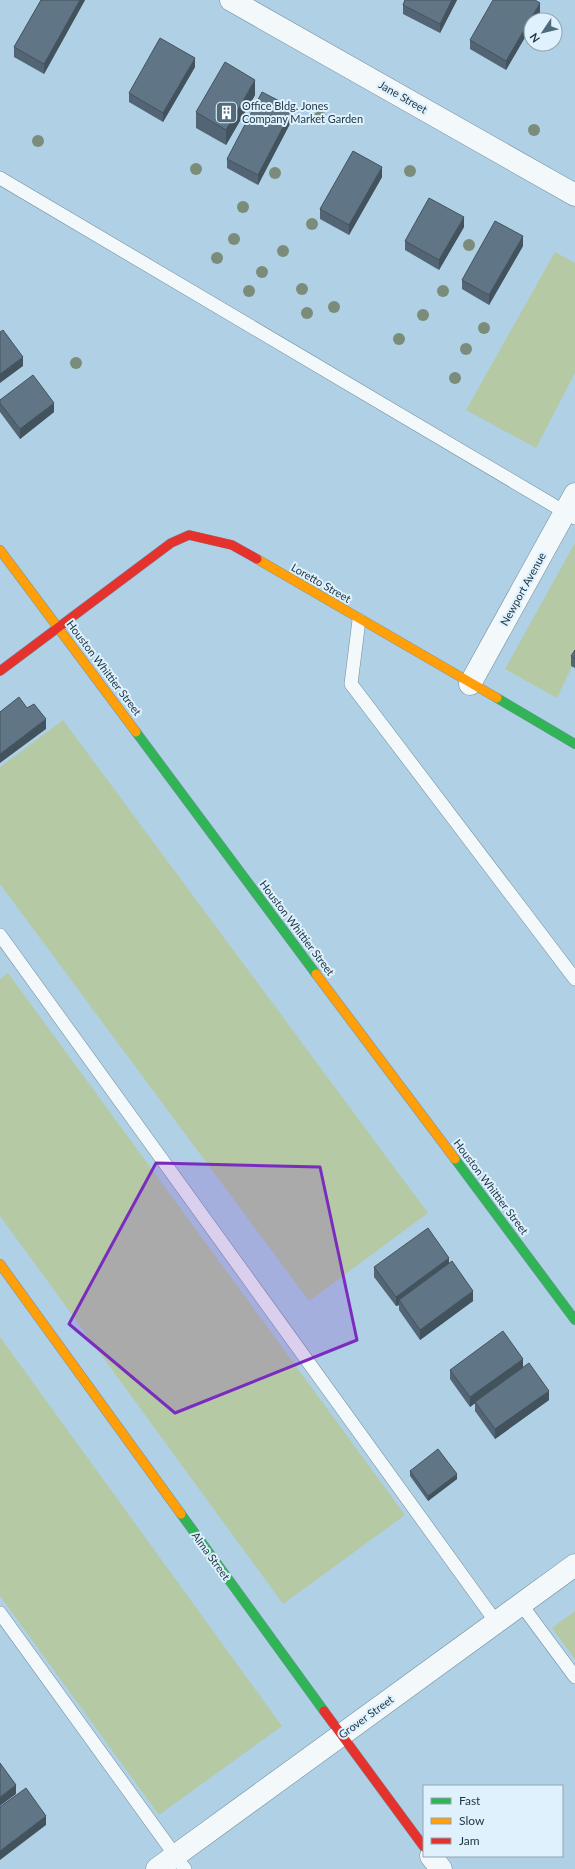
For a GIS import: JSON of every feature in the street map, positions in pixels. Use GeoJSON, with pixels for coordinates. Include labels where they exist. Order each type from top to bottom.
{"type":"FeatureCollection","features":[{"type":"Feature","properties":{"kind":"street","name":"Jane Street"},"geometry":{"type":"LineString","coordinates":[[231,0],[575,195]]}},
{"type":"Feature","properties":{"kind":"street","name":"Newport Avenue"},"geometry":{"type":"LineString","coordinates":[[470,684],[572,508]]}},
{"type":"Feature","properties":{"kind":"street","name":"Loretto Street"},"geometry":{"type":"LineString","coordinates":[[0,671],[171,543],[189,535],[232,545],[575,744]]}},
{"type":"Feature","properties":{"kind":"street","name":"Houston Whittier Street"},"geometry":{"type":"LineString","coordinates":[[0,550],[575,1320]]}},
{"type":"Feature","properties":{"kind":"street","name":"Alma Street"},"geometry":{"type":"LineString","coordinates":[[0,1264],[341,1736],[423,1846]]}},
{"type":"Feature","properties":{"kind":"street","name":"Grover Street"},"geometry":{"type":"LineString","coordinates":[[157,1869],[180,1862],[341,1736],[575,1565]]}},
{"type":"Feature","properties":{"kind":"street"},"geometry":{"type":"LineString","coordinates":[[432,1857],[441,1869]]}},
{"type":"Feature","properties":{"kind":"lane"},"geometry":{"type":"LineString","coordinates":[[0,178],[572,508]]}},
{"type":"Feature","properties":{"kind":"lane"},"geometry":{"type":"LineString","coordinates":[[359,620],[351,684],[574,977]]}},
{"type":"Feature","properties":{"kind":"lane"},"geometry":{"type":"LineString","coordinates":[[0,935],[496,1622]]}},
{"type":"Feature","properties":{"kind":"lane"},"geometry":{"type":"LineString","coordinates":[[521,1604],[575,1676]]}},
{"type":"Feature","properties":{"kind":"lane"},"geometry":{"type":"LineString","coordinates":[[0,1613],[180,1862]]}},
{"type":"Feature","properties":{"kind":"highlighted area"},"geometry":{"type":"Polygon","coordinates":[[[156,1163],[320,1167],[357,1340],[175,1413],[69,1324],[156,1163]]]}},
{"type":"Feature","properties":{"kind":"green space"},"geometry":{"type":"Polygon","coordinates":[[[555,252],[575,263],[575,373],[536,448],[466,410],[555,252]]]}},
{"type":"Feature","properties":{"kind":"green space"},"geometry":{"type":"Polygon","coordinates":[[[575,543],[575,660],[557,698],[505,669],[575,543]]]}},
{"type":"Feature","properties":{"kind":"green space"},"geometry":{"type":"Polygon","coordinates":[[[63,720],[428,1213],[309,1301],[0,884],[0,767],[63,720]]]}},
{"type":"Feature","properties":{"kind":"green space"},"geometry":{"type":"Polygon","coordinates":[[[8,973],[405,1515],[283,1604],[0,1216],[0,979],[8,973]]]}},
{"type":"Feature","properties":{"kind":"green space"},"geometry":{"type":"Polygon","coordinates":[[[0,1337],[282,1726],[159,1815],[0,1596],[0,1337]]]}},
{"type":"Feature","properties":{"kind":"green space"},"geometry":{"type":"Polygon","coordinates":[[[575,1611],[575,1659],[552,1628],[575,1611]]]}},
{"type":"Feature","properties":{"kind":"building"},"geometry":{"type":"Polygon","coordinates":[[[41,0],[80,0],[44,64],[14,47],[41,0]]]}},
{"type":"Feature","properties":{"kind":"building"},"geometry":{"type":"Polygon","coordinates":[[[405,0],[452,0],[440,24],[403,5],[405,0]]]}},
{"type":"Feature","properties":{"kind":"building"},"geometry":{"type":"Polygon","coordinates":[[[493,0],[535,0],[540,3],[535,12],[523,12],[523,32],[506,61],[470,40],[493,0]]]}},
{"type":"Feature","properties":{"kind":"building"},"geometry":{"type":"Polygon","coordinates":[[[160,38],[195,58],[163,113],[129,93],[160,38]]]}},
{"type":"Feature","properties":{"kind":"building"},"geometry":{"type":"Polygon","coordinates":[[[225,62],[255,80],[226,130],[196,112],[225,62]]]}},
{"type":"Feature","properties":{"kind":"building"},"geometry":{"type":"Polygon","coordinates":[[[262,92],[293,108],[258,175],[227,159],[262,92]]]}},
{"type":"Feature","properties":{"kind":"building"},"geometry":{"type":"Polygon","coordinates":[[[353,151],[382,167],[349,225],[320,209],[353,151]]]}},
{"type":"Feature","properties":{"kind":"building"},"geometry":{"type":"Polygon","coordinates":[[[429,198],[464,217],[439,260],[405,241],[429,198]]]}},
{"type":"Feature","properties":{"kind":"building"},"geometry":{"type":"Polygon","coordinates":[[[495,221],[523,236],[489,295],[462,280],[495,221]]]}},
{"type":"Feature","properties":{"kind":"building"},"geometry":{"type":"Polygon","coordinates":[[[3,330],[23,357],[0,374],[0,332],[3,330]]]}},
{"type":"Feature","properties":{"kind":"building"},"geometry":{"type":"Polygon","coordinates":[[[33,375],[54,403],[20,429],[0,403],[0,400],[33,375]]]}},
{"type":"Feature","properties":{"kind":"building"},"geometry":{"type":"Polygon","coordinates":[[[575,650],[575,659],[571,656],[575,650]]]}},
{"type":"Feature","properties":{"kind":"building"},"geometry":{"type":"Polygon","coordinates":[[[19,697],[27,708],[34,704],[46,719],[0,754],[0,712],[19,697]]]}},
{"type":"Feature","properties":{"kind":"building"},"geometry":{"type":"Polygon","coordinates":[[[428,1228],[449,1258],[396,1297],[374,1267],[428,1228]]]}},
{"type":"Feature","properties":{"kind":"building"},"geometry":{"type":"Polygon","coordinates":[[[452,1261],[473,1291],[420,1330],[399,1300],[452,1261]]]}},
{"type":"Feature","properties":{"kind":"building"},"geometry":{"type":"Polygon","coordinates":[[[503,1331],[523,1359],[470,1397],[450,1370],[503,1331]]]}},
{"type":"Feature","properties":{"kind":"building"},"geometry":{"type":"Polygon","coordinates":[[[529,1363],[549,1391],[495,1429],[475,1402],[529,1363]]]}},
{"type":"Feature","properties":{"kind":"building"},"geometry":{"type":"Polygon","coordinates":[[[438,1449],[457,1474],[428,1496],[410,1471],[438,1449]]]}},
{"type":"Feature","properties":{"kind":"building"},"geometry":{"type":"Polygon","coordinates":[[[0,1763],[16,1785],[0,1797],[0,1763]]]}},
{"type":"Feature","properties":{"kind":"building"},"geometry":{"type":"Polygon","coordinates":[[[26,1788],[46,1816],[0,1851],[0,1807],[26,1788]]]}},
{"type":"Feature","properties":{"kind":"traffic: fast"},"geometry":{"type":"LineString","coordinates":[[497,698],[575,744]]}},
{"type":"Feature","properties":{"kind":"traffic: fast"},"geometry":{"type":"LineString","coordinates":[[136,732],[316,974]]}},
{"type":"Feature","properties":{"kind":"traffic: fast"},"geometry":{"type":"LineString","coordinates":[[455,1159],[575,1320]]}},
{"type":"Feature","properties":{"kind":"traffic: fast"},"geometry":{"type":"LineString","coordinates":[[181,1514],[324,1711]]}},
{"type":"Feature","properties":{"kind":"traffic: slow"},"geometry":{"type":"LineString","coordinates":[[0,550],[136,732]]}},
{"type":"Feature","properties":{"kind":"traffic: slow"},"geometry":{"type":"LineString","coordinates":[[257,559],[497,698]]}},
{"type":"Feature","properties":{"kind":"traffic: slow"},"geometry":{"type":"LineString","coordinates":[[316,974],[455,1159]]}},
{"type":"Feature","properties":{"kind":"traffic: slow"},"geometry":{"type":"LineString","coordinates":[[0,1264],[181,1514]]}},
{"type":"Feature","properties":{"kind":"traffic: jam"},"geometry":{"type":"LineString","coordinates":[[0,671],[171,543],[189,535],[232,545],[257,559]]}},
{"type":"Feature","properties":{"kind":"traffic: jam"},"geometry":{"type":"LineString","coordinates":[[324,1711],[423,1846]]}},
{"type":"Feature","properties":{"kind":"place","name":"Office Bldg. Jones Company Market Garden"},"geometry":{"type":"Point","coordinates":[226,112]}}]}
